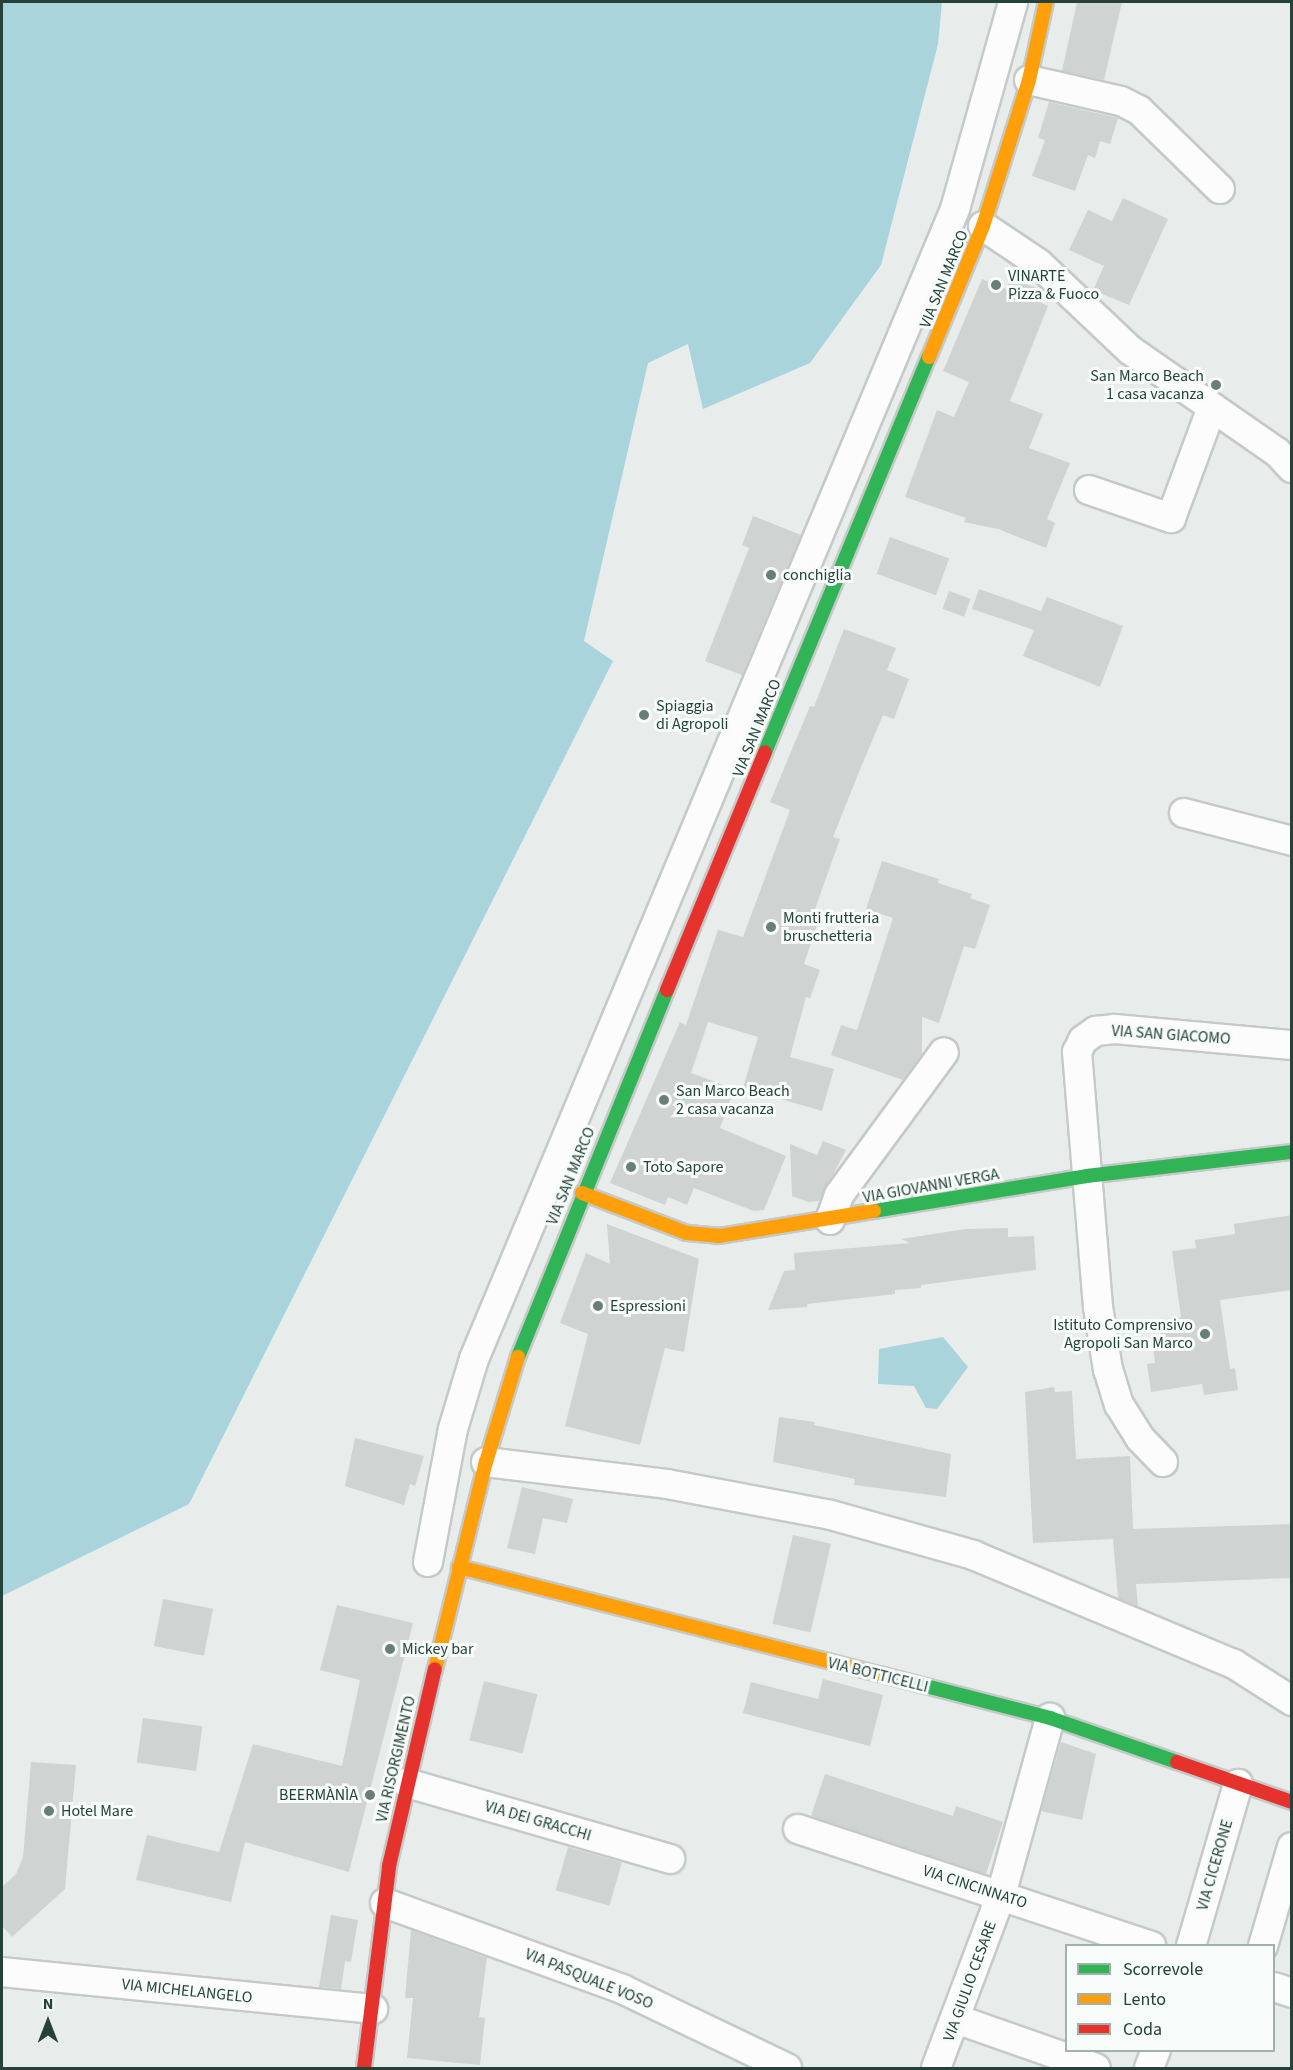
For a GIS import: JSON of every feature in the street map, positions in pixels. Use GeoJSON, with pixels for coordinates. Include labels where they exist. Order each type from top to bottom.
{"type":"FeatureCollection","features":[{"type":"Feature","properties":{"kind":"main road","name":"VIA SAN MARCO"},"geometry":{"type":"LineString","coordinates":[[486,1462],[526,1329],[983,226],[1029,80],[1046,2]]}},
{"type":"Feature","properties":{"kind":"main road","name":"VIA GIOVANNI VERGA"},"geometry":{"type":"LineString","coordinates":[[582,1193],[687,1233],[719,1236],[830,1220],[1087,1176],[1292,1152]]}},
{"type":"Feature","properties":{"kind":"main road","name":"VIA RISORGIMENTO"},"geometry":{"type":"LineString","coordinates":[[364,2068],[385,1903],[407,1783],[486,1462]]}},
{"type":"Feature","properties":{"kind":"main road","name":"VIA BOTTICELLI"},"geometry":{"type":"LineString","coordinates":[[459,1568],[1050,1718],[1292,1802]]}},
{"type":"Feature","properties":{"kind":"street"},"geometry":{"type":"LineString","coordinates":[[428,1562],[453,1429],[474,1359],[955,209],[1013,2]]}},
{"type":"Feature","properties":{"kind":"street"},"geometry":{"type":"LineString","coordinates":[[1029,80],[1121,101],[1138,110],[1220,189]]}},
{"type":"Feature","properties":{"kind":"street"},"geometry":{"type":"LineString","coordinates":[[983,226],[1038,263],[1130,350],[1277,452],[1292,468]]}},
{"type":"Feature","properties":{"kind":"street"},"geometry":{"type":"LineString","coordinates":[[1089,490],[1171,518],[1212,407]]}},
{"type":"Feature","properties":{"kind":"street"},"geometry":{"type":"LineString","coordinates":[[1184,813],[1292,841]]}},
{"type":"Feature","properties":{"kind":"street","name":"VIA SAN GIACOMO"},"geometry":{"type":"LineString","coordinates":[[1087,1176],[1077,1052],[1083,1040],[1096,1031],[1115,1029],[1292,1045]]}},
{"type":"Feature","properties":{"kind":"street"},"geometry":{"type":"LineString","coordinates":[[830,1220],[839,1196],[944,1052]]}},
{"type":"Feature","properties":{"kind":"street"},"geometry":{"type":"LineString","coordinates":[[1087,1176],[1098,1307],[1108,1370],[1124,1413],[1140,1438],[1163,1462]]}},
{"type":"Feature","properties":{"kind":"street"},"geometry":{"type":"LineString","coordinates":[[486,1462],[667,1484],[831,1515],[973,1555],[1234,1664],[1292,1701]]}},
{"type":"Feature","properties":{"kind":"street","name":"VIA GIULIO CESARE"},"geometry":{"type":"LineString","coordinates":[[936,2068],[1001,1896],[1050,1718]]}},
{"type":"Feature","properties":{"kind":"street","name":"VIA DEI GRACCHI"},"geometry":{"type":"LineString","coordinates":[[407,1783],[670,1859]]}},
{"type":"Feature","properties":{"kind":"street","name":"VIA CICERONE"},"geometry":{"type":"LineString","coordinates":[[1192,1944],[1238,1784]]}},
{"type":"Feature","properties":{"kind":"street","name":"VIA CINCINNATO"},"geometry":{"type":"LineString","coordinates":[[798,1829],[1145,1944]]}},
{"type":"Feature","properties":{"kind":"street"},"geometry":{"type":"LineString","coordinates":[[1264,1944],[1292,1847]]}},
{"type":"Feature","properties":{"kind":"street","name":"VIA PASQUALE VOSO"},"geometry":{"type":"LineString","coordinates":[[385,1903],[622,1989],[787,2068]]}},
{"type":"Feature","properties":{"kind":"street","name":"VIA MICHELANGELO"},"geometry":{"type":"LineString","coordinates":[[2,1972],[373,2009]]}},
{"type":"Feature","properties":{"kind":"street"},"geometry":{"type":"LineString","coordinates":[[1275,1987],[1292,1993]]}},
{"type":"Feature","properties":{"kind":"street"},"geometry":{"type":"LineString","coordinates":[[956,2019],[1096,2068]]}},
{"type":"Feature","properties":{"kind":"street"},"geometry":{"type":"LineString","coordinates":[[1149,2068],[1154,2052]]}},
{"type":"Feature","properties":{"kind":"water"},"geometry":{"type":"Polygon","coordinates":[[[2,2],[942,2],[938,44],[881,265],[810,363],[703,409],[688,344],[648,363],[584,641],[613,661],[189,1504],[2,1596],[2,2]]]}},
{"type":"Feature","properties":{"kind":"water"},"geometry":{"type":"Polygon","coordinates":[[[943,1337],[968,1367],[937,1409],[926,1408],[914,1386],[878,1384],[879,1349],[943,1337]]]}},
{"type":"Feature","properties":{"kind":"building"},"geometry":{"type":"Polygon","coordinates":[[[1077,2],[1122,2],[1104,80],[1062,71],[1077,2]]]}},
{"type":"Feature","properties":{"kind":"building"},"geometry":{"type":"Polygon","coordinates":[[[1049,102],[1118,118],[1110,144],[1100,141],[1095,158],[1088,155],[1075,191],[1032,176],[1045,140],[1038,138],[1049,102]]]}},
{"type":"Feature","properties":{"kind":"building"},"geometry":{"type":"Polygon","coordinates":[[[1123,198],[1168,219],[1129,305],[1093,290],[1104,266],[1069,250],[1088,210],[1112,221],[1123,198]]]}},
{"type":"Feature","properties":{"kind":"building"},"geometry":{"type":"Polygon","coordinates":[[[1011,278],[1039,289],[1035,300],[1048,306],[1010,401],[1043,414],[1029,448],[1070,463],[1047,519],[1055,523],[1046,548],[998,529],[964,522],[966,518],[905,497],[937,410],[954,417],[969,382],[943,371],[982,279],[1006,289],[1011,278]]]}},
{"type":"Feature","properties":{"kind":"building"},"geometry":{"type":"Polygon","coordinates":[[[753,516],[801,535],[742,675],[705,661],[749,548],[742,545],[753,516]]]}},
{"type":"Feature","properties":{"kind":"building"},"geometry":{"type":"Polygon","coordinates":[[[890,537],[949,559],[936,595],[877,574],[890,537]]]}},
{"type":"Feature","properties":{"kind":"building"},"geometry":{"type":"Polygon","coordinates":[[[979,589],[1041,611],[1047,597],[1123,626],[1100,687],[1023,656],[1034,630],[972,609],[979,589]]]}},
{"type":"Feature","properties":{"kind":"building"},"geometry":{"type":"Polygon","coordinates":[[[949,591],[971,599],[964,617],[943,609],[949,591]]]}},
{"type":"Feature","properties":{"kind":"building"},"geometry":{"type":"Polygon","coordinates":[[[844,629],[896,648],[887,670],[909,679],[894,719],[883,715],[859,772],[833,837],[840,839],[810,923],[817,925],[804,964],[820,970],[810,998],[806,997],[790,1057],[834,1069],[822,1111],[743,1088],[758,1037],[708,1022],[691,1073],[734,1089],[720,1128],[786,1156],[764,1210],[754,1211],[694,1188],[687,1205],[668,1197],[665,1205],[610,1183],[680,1022],[686,1025],[718,930],[743,937],[790,810],[770,802],[810,706],[814,707],[844,629]]]}},
{"type":"Feature","properties":{"kind":"building"},"geometry":{"type":"Polygon","coordinates":[[[882,861],[939,879],[938,883],[972,894],[970,898],[990,905],[975,949],[964,946],[939,1023],[922,1017],[922,1054],[903,1080],[831,1055],[841,1025],[857,1030],[893,918],[866,909],[882,861]]]}},
{"type":"Feature","properties":{"kind":"building"},"geometry":{"type":"Polygon","coordinates":[[[823,1141],[846,1150],[819,1201],[808,1202],[792,1196],[790,1144],[817,1155],[823,1141]]]}},
{"type":"Feature","properties":{"kind":"building"},"geometry":{"type":"Polygon","coordinates":[[[1292,1215],[1292,1290],[1220,1300],[1230,1369],[1235,1368],[1238,1390],[1204,1395],[1202,1384],[1151,1392],[1147,1364],[1155,1363],[1153,1347],[1162,1345],[1158,1321],[1181,1317],[1172,1251],[1196,1248],[1195,1240],[1235,1234],[1234,1224],[1292,1215]]]}},
{"type":"Feature","properties":{"kind":"building"},"geometry":{"type":"Polygon","coordinates":[[[607,1224],[699,1259],[684,1352],[665,1348],[640,1445],[565,1426],[588,1334],[560,1323],[586,1253],[610,1264],[607,1224]]]}},
{"type":"Feature","properties":{"kind":"building"},"geometry":{"type":"Polygon","coordinates":[[[1008,1228],[1008,1237],[1034,1236],[1036,1270],[921,1285],[921,1288],[895,1290],[895,1294],[807,1304],[807,1307],[768,1310],[784,1271],[795,1270],[794,1253],[910,1243],[901,1239],[966,1229],[1008,1228]]]}},
{"type":"Feature","properties":{"kind":"building"},"geometry":{"type":"Polygon","coordinates":[[[1054,1387],[1055,1392],[1072,1391],[1076,1459],[1130,1456],[1133,1529],[1292,1524],[1292,1578],[1136,1584],[1138,1606],[1118,1598],[1113,1539],[1033,1543],[1025,1392],[1054,1387]]]}},
{"type":"Feature","properties":{"kind":"building"},"geometry":{"type":"Polygon","coordinates":[[[779,1417],[815,1422],[814,1425],[951,1454],[946,1497],[854,1485],[855,1479],[773,1462],[779,1417]]]}},
{"type":"Feature","properties":{"kind":"building"},"geometry":{"type":"Polygon","coordinates":[[[355,1438],[424,1456],[415,1486],[410,1484],[404,1505],[345,1486],[355,1438]]]}},
{"type":"Feature","properties":{"kind":"building"},"geometry":{"type":"Polygon","coordinates":[[[522,1487],[573,1499],[567,1523],[543,1518],[535,1554],[507,1548],[522,1487]]]}},
{"type":"Feature","properties":{"kind":"building"},"geometry":{"type":"Polygon","coordinates":[[[793,1535],[831,1544],[811,1632],[773,1624],[793,1535]]]}},
{"type":"Feature","properties":{"kind":"building"},"geometry":{"type":"Polygon","coordinates":[[[163,1599],[213,1609],[204,1656],[154,1646],[163,1599]]]}},
{"type":"Feature","properties":{"kind":"building"},"geometry":{"type":"Polygon","coordinates":[[[337,1605],[413,1623],[349,1872],[245,1842],[231,1902],[136,1880],[147,1835],[219,1852],[253,1744],[342,1766],[360,1680],[320,1670],[337,1605]]]}},
{"type":"Feature","properties":{"kind":"building"},"geometry":{"type":"Polygon","coordinates":[[[823,1679],[883,1695],[870,1746],[743,1713],[751,1682],[818,1699],[823,1679]]]}},
{"type":"Feature","properties":{"kind":"building"},"geometry":{"type":"Polygon","coordinates":[[[484,1681],[537,1694],[523,1753],[469,1740],[484,1681]]]}},
{"type":"Feature","properties":{"kind":"building"},"geometry":{"type":"Polygon","coordinates":[[[143,1718],[202,1726],[196,1771],[137,1763],[143,1718]]]}},
{"type":"Feature","properties":{"kind":"building"},"geometry":{"type":"Polygon","coordinates":[[[1061,1742],[1096,1754],[1082,1820],[1041,1811],[1061,1742]]]}},
{"type":"Feature","properties":{"kind":"building","name":"Hotel Mare"},"geometry":{"type":"Polygon","coordinates":[[[31,1762],[76,1765],[65,1889],[12,1937],[2,1926],[2,1887],[16,1874],[23,1857],[31,1762]]]}},
{"type":"Feature","properties":{"kind":"building"},"geometry":{"type":"Polygon","coordinates":[[[825,1774],[953,1816],[956,1806],[1003,1822],[986,1874],[811,1816],[825,1774]]]}},
{"type":"Feature","properties":{"kind":"building"},"geometry":{"type":"Polygon","coordinates":[[[568,1847],[622,1862],[609,1906],[556,1890],[568,1847]]]}},
{"type":"Feature","properties":{"kind":"building"},"geometry":{"type":"Polygon","coordinates":[[[331,1915],[358,1920],[351,1962],[345,1961],[341,1989],[319,1987],[331,1915]]]}},
{"type":"Feature","properties":{"kind":"building"},"geometry":{"type":"Polygon","coordinates":[[[411,1930],[487,1958],[479,2017],[485,2018],[480,2065],[407,2058],[413,1998],[405,1998],[411,1930]]]}},
{"type":"Feature","properties":{"kind":"traffic: fast"},"geometry":{"type":"LineString","coordinates":[[765,752],[929,357]]}},
{"type":"Feature","properties":{"kind":"traffic: fast"},"geometry":{"type":"LineString","coordinates":[[518,1357],[667,990]]}},
{"type":"Feature","properties":{"kind":"traffic: fast"},"geometry":{"type":"LineString","coordinates":[[874,1211],[1087,1176],[1292,1152]]}},
{"type":"Feature","properties":{"kind":"traffic: fast"},"geometry":{"type":"LineString","coordinates":[[879,1674],[1050,1718],[1177,1762]]}},
{"type":"Feature","properties":{"kind":"traffic: slow"},"geometry":{"type":"LineString","coordinates":[[929,357],[983,226],[1029,80],[1046,2]]}},
{"type":"Feature","properties":{"kind":"traffic: slow"},"geometry":{"type":"LineString","coordinates":[[582,1193],[687,1233],[719,1236],[874,1211]]}},
{"type":"Feature","properties":{"kind":"traffic: slow"},"geometry":{"type":"LineString","coordinates":[[435,1669],[486,1462],[518,1357]]}},
{"type":"Feature","properties":{"kind":"traffic: slow"},"geometry":{"type":"LineString","coordinates":[[459,1567],[879,1674]]}},
{"type":"Feature","properties":{"kind":"traffic: jam"},"geometry":{"type":"LineString","coordinates":[[667,990],[765,752]]}},
{"type":"Feature","properties":{"kind":"traffic: jam"},"geometry":{"type":"LineString","coordinates":[[364,2068],[389,1866],[435,1669]]}},
{"type":"Feature","properties":{"kind":"traffic: jam"},"geometry":{"type":"LineString","coordinates":[[1177,1762],[1292,1802]]}},
{"type":"Feature","properties":{"kind":"place","name":"VINARTE Pizza & Fuoco"},"geometry":{"type":"Point","coordinates":[996,285]}},
{"type":"Feature","properties":{"kind":"place","name":"San Marco Beach 1 casa vacanza"},"geometry":{"type":"Point","coordinates":[1216,385]}},
{"type":"Feature","properties":{"kind":"place","name":"conchiglia"},"geometry":{"type":"Point","coordinates":[771,575]}},
{"type":"Feature","properties":{"kind":"place","name":"Spiaggia di Agropoli"},"geometry":{"type":"Point","coordinates":[644,715]}},
{"type":"Feature","properties":{"kind":"place","name":"Monti frutteria bruschetteria"},"geometry":{"type":"Point","coordinates":[771,927]}},
{"type":"Feature","properties":{"kind":"place","name":"San Marco Beach 2 casa vacanza"},"geometry":{"type":"Point","coordinates":[664,1100]}},
{"type":"Feature","properties":{"kind":"place","name":"Toto Sapore"},"geometry":{"type":"Point","coordinates":[631,1167]}},
{"type":"Feature","properties":{"kind":"place","name":"Espressioni"},"geometry":{"type":"Point","coordinates":[598,1306]}},
{"type":"Feature","properties":{"kind":"place","name":"Istituto Comprensivo Agropoli San Marco"},"geometry":{"type":"Point","coordinates":[1205,1334]}},
{"type":"Feature","properties":{"kind":"place","name":"Mickey bar"},"geometry":{"type":"Point","coordinates":[390,1649]}},
{"type":"Feature","properties":{"kind":"place","name":"BEERMÀNÌA"},"geometry":{"type":"Point","coordinates":[370,1795]}},
{"type":"Feature","properties":{"kind":"place","name":"Hotel Mare"},"geometry":{"type":"Point","coordinates":[49,1811]}}]}
